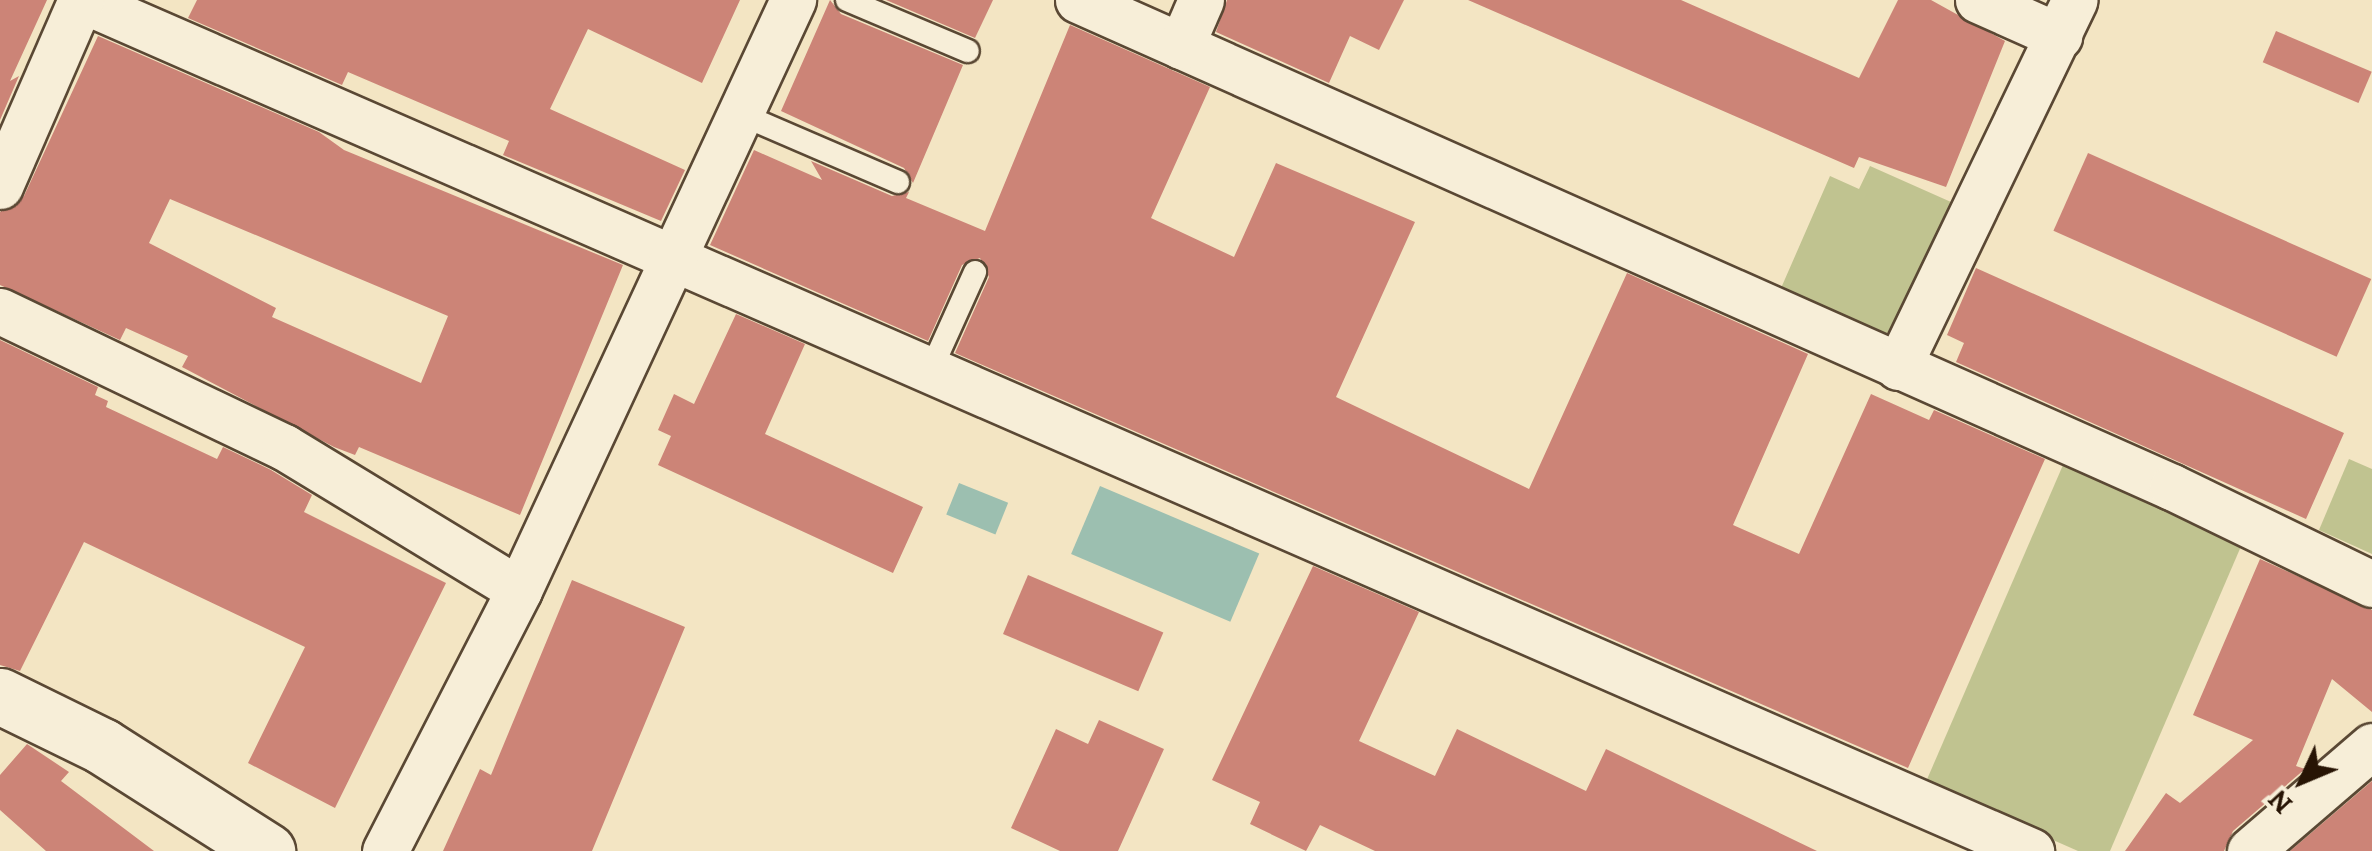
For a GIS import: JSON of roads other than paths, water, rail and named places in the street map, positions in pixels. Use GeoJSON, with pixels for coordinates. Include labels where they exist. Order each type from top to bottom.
{"type":"FeatureCollection","features":[{"type":"Feature","properties":{"kind":"street"},"geometry":{"type":"LineString","coordinates":[[0,186],[82,0],[162,16],[673,263],[2031,851]]}},
{"type":"Feature","properties":{"kind":"street"},"geometry":{"type":"LineString","coordinates":[[385,851],[519,590],[793,0]]}},
{"type":"Feature","properties":{"kind":"street"},"geometry":{"type":"LineString","coordinates":[[1078,0],[2372,584]]}},
{"type":"Feature","properties":{"kind":"street"},"geometry":{"type":"LineString","coordinates":[[1181,46],[1201,0]]}},
{"type":"Feature","properties":{"kind":"street"},"geometry":{"type":"LineString","coordinates":[[1898,367],[2067,18],[1978,0]]}},
{"type":"Feature","properties":{"kind":"street"},"geometry":{"type":"LineString","coordinates":[[0,311],[284,447],[519,590]]}},
{"type":"Feature","properties":{"kind":"street"},"geometry":{"type":"LineString","coordinates":[[0,696],[102,746],[267,851]]}},
{"type":"Feature","properties":{"kind":"street"},"geometry":{"type":"LineString","coordinates":[[2250,851],[2372,746]]}},
{"type":"Feature","properties":{"kind":"lane"},"geometry":{"type":"LineString","coordinates":[[847,0],[968,51]]}},
{"type":"Feature","properties":{"kind":"lane"},"geometry":{"type":"LineString","coordinates":[[740,114],[898,182]]}},
{"type":"Feature","properties":{"kind":"lane"},"geometry":{"type":"LineString","coordinates":[[930,374],[975,272]]}}]}
